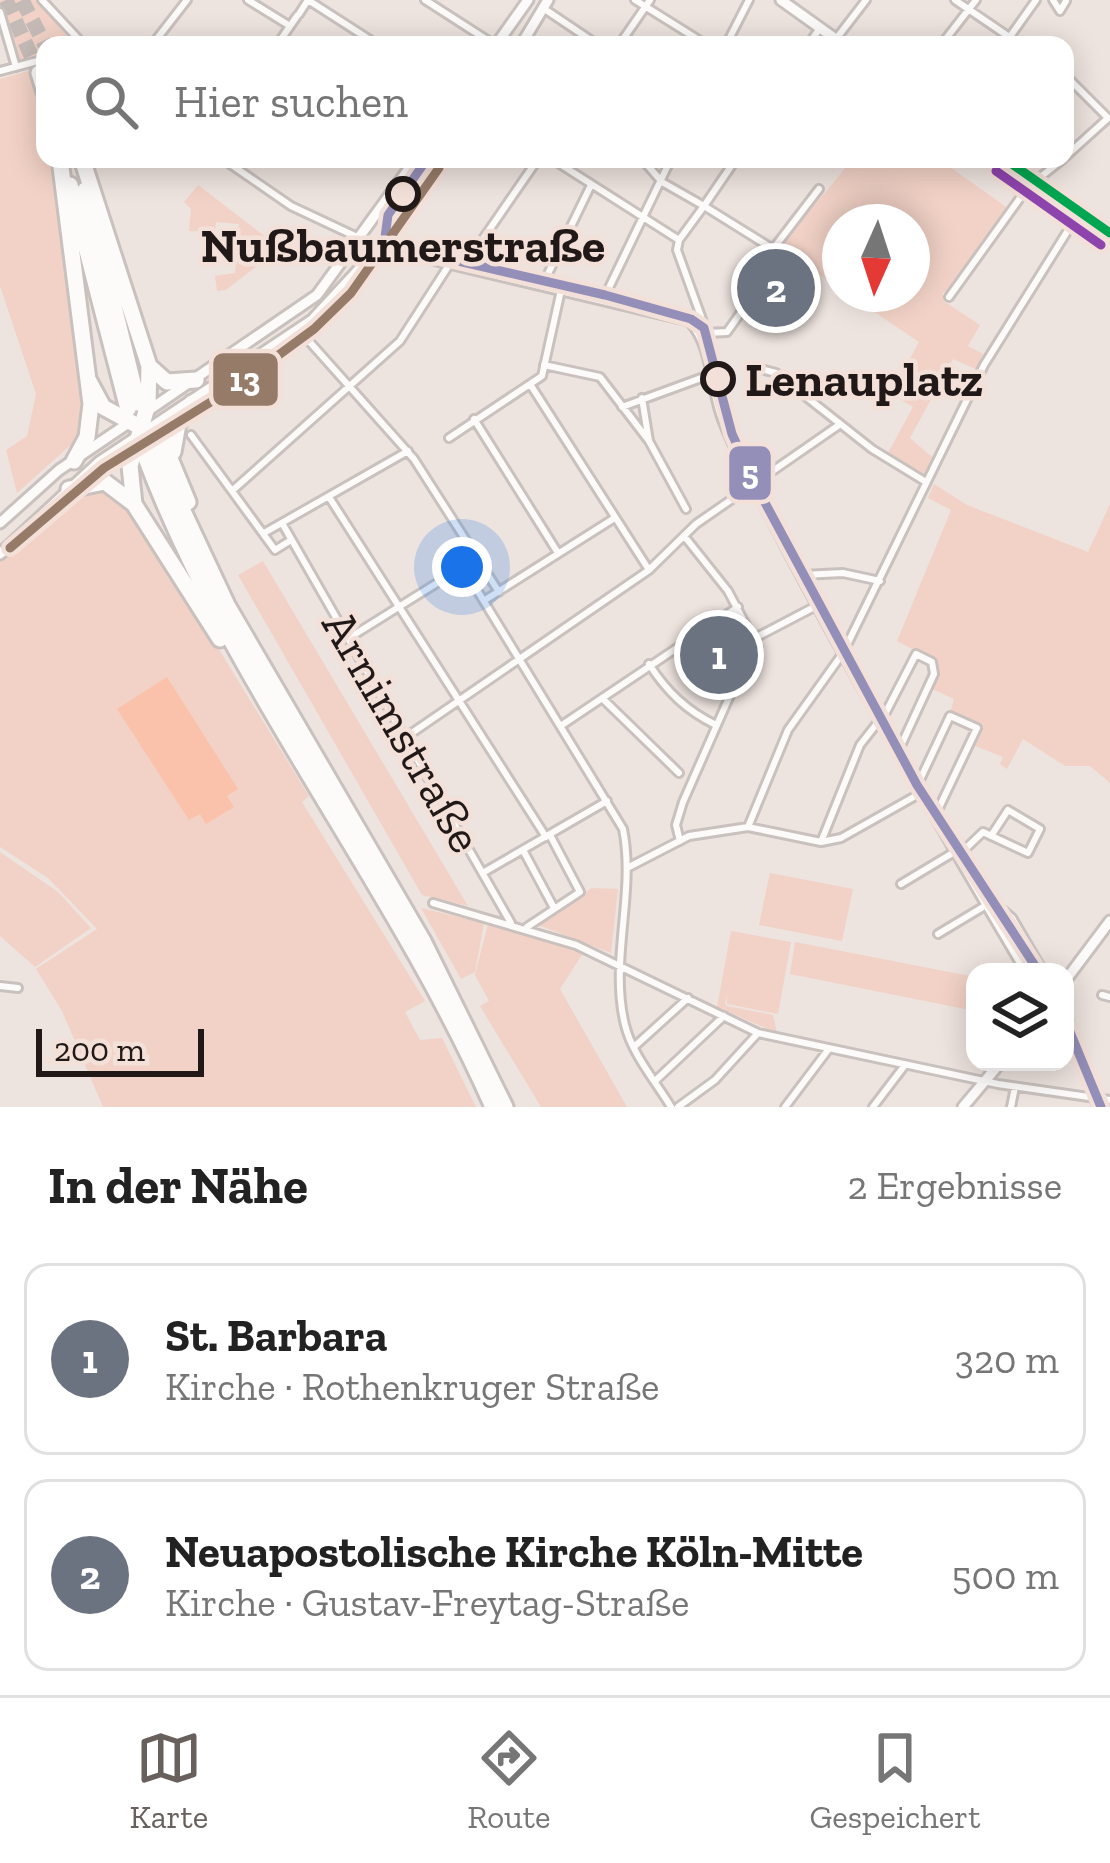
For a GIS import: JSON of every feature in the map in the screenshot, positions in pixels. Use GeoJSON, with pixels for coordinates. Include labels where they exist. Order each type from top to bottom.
{"type":"FeatureCollection","features":[{"type":"Feature","properties":{"kind":"highway"},"geometry":{"type":"LineString","coordinates":[[63,168],[92,419],[74,460]]}},
{"type":"Feature","properties":{"kind":"highway"},"geometry":{"type":"LineString","coordinates":[[65,168],[141,427],[184,552],[275,717],[412,947],[493,1107]]}},
{"type":"Feature","properties":{"kind":"highway"},"geometry":{"type":"LineString","coordinates":[[83,168],[141,427],[246,635],[423,941],[505,1107]]}},
{"type":"Feature","properties":{"kind":"highway"},"geometry":{"type":"LineString","coordinates":[[84,168],[149,366],[130,478],[134,504]]}},
{"type":"Feature","properties":{"kind":"highway"},"geometry":{"type":"LineString","coordinates":[[149,366],[167,382],[196,380]]}},
{"type":"Feature","properties":{"kind":"highway"},"geometry":{"type":"LineString","coordinates":[[89,382],[103,407],[165,443],[246,635]]}},
{"type":"Feature","properties":{"kind":"highway"},"geometry":{"type":"LineString","coordinates":[[176,473],[175,433],[192,403]]}},
{"type":"Feature","properties":{"kind":"highway"},"geometry":{"type":"LineString","coordinates":[[69,490],[105,482],[134,504],[275,717]]}},
{"type":"Feature","properties":{"kind":"main road"},"geometry":{"type":"LineString","coordinates":[[782,1],[831,36]]}},
{"type":"Feature","properties":{"kind":"main road"},"geometry":{"type":"LineString","coordinates":[[501,36],[522,2]]}},
{"type":"Feature","properties":{"kind":"main road"},"geometry":{"type":"LineString","coordinates":[[526,36],[545,4]]}},
{"type":"Feature","properties":{"kind":"main road"},"geometry":{"type":"LineString","coordinates":[[0,554],[196,380],[304,306],[360,238],[408,168]]}},
{"type":"Feature","properties":{"kind":"main road"},"geometry":{"type":"LineString","coordinates":[[0,523],[74,460],[192,403],[300,331],[373,254],[435,168]]}},
{"type":"Feature","properties":{"kind":"main road"},"geometry":{"type":"LineString","coordinates":[[1018,168],[1110,232]]}},
{"type":"Feature","properties":{"kind":"main road"},"geometry":{"type":"LineString","coordinates":[[384,239],[399,251]]}},
{"type":"Feature","properties":{"kind":"main road"},"geometry":{"type":"LineString","coordinates":[[373,254],[399,251],[605,296],[690,320],[707,333],[731,436]]}},
{"type":"Feature","properties":{"kind":"main road"},"geometry":{"type":"LineString","coordinates":[[690,320],[702,336],[731,436],[755,486],[896,754],[991,902],[1022,963]]}},
{"type":"Feature","properties":{"kind":"main road"},"geometry":{"type":"LineString","coordinates":[[991,902],[1011,919],[1037,963]]}},
{"type":"Feature","properties":{"kind":"main road"},"geometry":{"type":"LineString","coordinates":[[1074,968],[1110,921]]}},
{"type":"Feature","properties":{"kind":"main road"},"geometry":{"type":"LineString","coordinates":[[1074,1041],[1098,1103]]}},
{"type":"Feature","properties":{"kind":"main road"},"geometry":{"type":"LineString","coordinates":[[964,1107],[993,1071]]}},
{"type":"Feature","properties":{"kind":"street"},"geometry":{"type":"LineString","coordinates":[[42,0],[76,36]]}},
{"type":"Feature","properties":{"kind":"street"},"geometry":{"type":"LineString","coordinates":[[159,36],[187,0]]}},
{"type":"Feature","properties":{"kind":"street"},"geometry":{"type":"LineString","coordinates":[[248,0],[290,26]]}},
{"type":"Feature","properties":{"kind":"street"},"geometry":{"type":"LineString","coordinates":[[283,36],[308,0],[364,36]]}},
{"type":"Feature","properties":{"kind":"street"},"geometry":{"type":"LineString","coordinates":[[425,0],[481,36]]}},
{"type":"Feature","properties":{"kind":"street"},"geometry":{"type":"LineString","coordinates":[[635,0],[648,3],[694,36]]}},
{"type":"Feature","properties":{"kind":"street"},"geometry":{"type":"LineString","coordinates":[[730,36],[748,0]]}},
{"type":"Feature","properties":{"kind":"street"},"geometry":{"type":"LineString","coordinates":[[844,36],[866,0]]}},
{"type":"Feature","properties":{"kind":"street"},"geometry":{"type":"LineString","coordinates":[[955,0],[1000,36]]}},
{"type":"Feature","properties":{"kind":"street"},"geometry":{"type":"LineString","coordinates":[[948,36],[976,0]]}},
{"type":"Feature","properties":{"kind":"street"},"geometry":{"type":"LineString","coordinates":[[1010,36],[1036,0]]}},
{"type":"Feature","properties":{"kind":"street"},"geometry":{"type":"LineString","coordinates":[[1053,0],[1060,11],[1067,0]]}},
{"type":"Feature","properties":{"kind":"street"},"geometry":{"type":"LineString","coordinates":[[625,36],[648,3]]}},
{"type":"Feature","properties":{"kind":"street"},"geometry":{"type":"LineString","coordinates":[[545,4],[586,36]]}},
{"type":"Feature","properties":{"kind":"street"},"geometry":{"type":"LineString","coordinates":[[0,11],[16,67]]}},
{"type":"Feature","properties":{"kind":"street"},"geometry":{"type":"LineString","coordinates":[[814,36],[820,28]]}},
{"type":"Feature","properties":{"kind":"street"},"geometry":{"type":"LineString","coordinates":[[0,71],[36,66]]}},
{"type":"Feature","properties":{"kind":"street"},"geometry":{"type":"LineString","coordinates":[[1074,84],[1109,117],[1074,149]]}},
{"type":"Feature","properties":{"kind":"street"},"geometry":{"type":"LineString","coordinates":[[236,168],[291,206],[360,238]]}},
{"type":"Feature","properties":{"kind":"street"},"geometry":{"type":"LineString","coordinates":[[465,266],[532,168]]}},
{"type":"Feature","properties":{"kind":"street"},"geometry":{"type":"LineString","coordinates":[[566,168],[680,240]]}},
{"type":"Feature","properties":{"kind":"street"},"geometry":{"type":"LineString","coordinates":[[650,168],[662,182],[704,206],[773,249],[776,264],[727,332],[707,333],[677,250],[680,240],[704,206],[730,168]]}},
{"type":"Feature","properties":{"kind":"street"},"geometry":{"type":"LineString","coordinates":[[605,296],[667,168]]}},
{"type":"Feature","properties":{"kind":"street"},"geometry":{"type":"LineString","coordinates":[[950,297],[1053,168]]}},
{"type":"Feature","properties":{"kind":"street"},"geometry":{"type":"LineString","coordinates":[[544,282],[591,185]]}},
{"type":"Feature","properties":{"kind":"street"},"geometry":{"type":"LineString","coordinates":[[773,249],[819,189]]}},
{"type":"Feature","properties":{"kind":"street"},"geometry":{"type":"LineString","coordinates":[[748,827],[788,730],[843,653],[984,365],[1080,211]]}},
{"type":"Feature","properties":{"kind":"street"},"geometry":{"type":"LineString","coordinates":[[233,490],[400,341],[451,262]]}},
{"type":"Feature","properties":{"kind":"street"},"geometry":{"type":"LineString","coordinates":[[449,438],[542,376],[562,286]]}},
{"type":"Feature","properties":{"kind":"street"},"geometry":{"type":"LineString","coordinates":[[690,320],[695,301]]}},
{"type":"Feature","properties":{"kind":"street"},"geometry":{"type":"LineString","coordinates":[[300,331],[408,451],[499,592]]}},
{"type":"Feature","properties":{"kind":"street"},"geometry":{"type":"LineString","coordinates":[[406,737],[649,571],[685,537],[691,516],[649,441],[600,377],[544,365]]}},
{"type":"Feature","properties":{"kind":"street"},"geometry":{"type":"LineString","coordinates":[[761,369],[776,373],[838,425],[926,482]]}},
{"type":"Feature","properties":{"kind":"street"},"geometry":{"type":"LineString","coordinates":[[622,407],[712,374]]}},
{"type":"Feature","properties":{"kind":"street"},"geometry":{"type":"LineString","coordinates":[[530,384],[649,571]]}},
{"type":"Feature","properties":{"kind":"street"},"geometry":{"type":"LineString","coordinates":[[642,398],[649,441]]}},
{"type":"Feature","properties":{"kind":"street"},"geometry":{"type":"LineString","coordinates":[[474,419],[558,554]]}},
{"type":"Feature","properties":{"kind":"street"},"geometry":{"type":"LineString","coordinates":[[691,516],[755,486],[838,425]]}},
{"type":"Feature","properties":{"kind":"street"},"geometry":{"type":"LineString","coordinates":[[190,435],[275,550],[292,539]]}},
{"type":"Feature","properties":{"kind":"street"},"geometry":{"type":"LineString","coordinates":[[264,533],[408,451]]}},
{"type":"Feature","properties":{"kind":"street"},"geometry":{"type":"LineString","coordinates":[[329,497],[580,892],[527,928]]}},
{"type":"Feature","properties":{"kind":"street"},"geometry":{"type":"LineString","coordinates":[[485,600],[613,519]]}},
{"type":"Feature","properties":{"kind":"street","name":"Arnimstraße"},"geometry":{"type":"LineString","coordinates":[[282,523],[511,923]]}},
{"type":"Feature","properties":{"kind":"street"},"geometry":{"type":"LineString","coordinates":[[680,841],[677,818],[686,776],[746,658],[756,653],[738,607],[685,537]]}},
{"type":"Feature","properties":{"kind":"street"},"geometry":{"type":"LineString","coordinates":[[349,638],[477,558]]}},
{"type":"Feature","properties":{"kind":"street"},"geometry":{"type":"LineString","coordinates":[[463,567],[623,829],[627,868],[619,963],[623,1015],[634,1046],[655,1081],[674,1107],[715,1080],[758,1033]]}},
{"type":"Feature","properties":{"kind":"street"},"geometry":{"type":"LineString","coordinates":[[802,575],[843,573],[880,581]]}},
{"type":"Feature","properties":{"kind":"street"},"geometry":{"type":"LineString","coordinates":[[752,638],[818,605]]}},
{"type":"Feature","properties":{"kind":"street"},"geometry":{"type":"LineString","coordinates":[[562,725],[648,663],[738,607]]}},
{"type":"Feature","properties":{"kind":"street"},"geometry":{"type":"LineString","coordinates":[[821,842],[860,746],[879,721],[911,655],[932,662],[934,674],[904,748],[896,754]]}},
{"type":"Feature","properties":{"kind":"street"},"geometry":{"type":"LineString","coordinates":[[648,663],[663,686],[694,714],[716,724]]}},
{"type":"Feature","properties":{"kind":"street"},"geometry":{"type":"LineString","coordinates":[[602,698],[686,776]]}},
{"type":"Feature","properties":{"kind":"street"},"geometry":{"type":"LineString","coordinates":[[627,868],[680,841],[748,827],[821,842],[857,833],[917,790],[950,716],[977,728],[942,810],[933,815]]}},
{"type":"Feature","properties":{"kind":"street"},"geometry":{"type":"LineString","coordinates":[[485,872],[607,801]]}},
{"type":"Feature","properties":{"kind":"street"},"geometry":{"type":"LineString","coordinates":[[901,884],[958,853],[979,833],[1028,853],[1040,829],[1008,810],[991,836]]}},
{"type":"Feature","properties":{"kind":"street"},"geometry":{"type":"LineString","coordinates":[[523,850],[554,908]]}},
{"type":"Feature","properties":{"kind":"street"},"geometry":{"type":"LineString","coordinates":[[938,934],[991,902]]}},
{"type":"Feature","properties":{"kind":"street"},"geometry":{"type":"LineString","coordinates":[[433,903],[527,928],[619,963],[758,1033],[1098,1103],[1110,1100]]}},
{"type":"Feature","properties":{"kind":"street"},"geometry":{"type":"LineString","coordinates":[[0,986],[18,988]]}},
{"type":"Feature","properties":{"kind":"street"},"geometry":{"type":"LineString","coordinates":[[634,1046],[688,998]]}},
{"type":"Feature","properties":{"kind":"street"},"geometry":{"type":"LineString","coordinates":[[655,1081],[724,1016]]}},
{"type":"Feature","properties":{"kind":"street"},"geometry":{"type":"LineString","coordinates":[[785,1107],[828,1050]]}},
{"type":"Feature","properties":{"kind":"street"},"geometry":{"type":"LineString","coordinates":[[873,1107],[905,1066]]}},
{"type":"Feature","properties":{"kind":"street"},"geometry":{"type":"LineString","coordinates":[[1012,1107],[1015,1087]]}},
{"type":"Feature","properties":{"kind":"shaded area"},"geometry":{"type":"Polygon","coordinates":[[[0,0],[37,0],[67,36],[36,36],[36,56],[20,61],[0,0]]]}},
{"type":"Feature","properties":{"kind":"shaded area"},"geometry":{"type":"Polygon","coordinates":[[[28,71],[36,95],[36,168],[54,168],[84,365],[85,432],[17,493],[6,450],[27,436],[36,394],[0,286],[0,79],[28,71]]]}},
{"type":"Feature","properties":{"kind":"shaded area"},"geometry":{"type":"Polygon","coordinates":[[[844,168],[952,168],[1009,209],[956,287],[942,293],[945,302],[980,325],[968,346],[983,354],[976,369],[953,359],[910,438],[933,458],[924,474],[888,453],[913,407],[900,399],[907,364],[919,342],[875,312],[930,312],[930,204],[822,204],[822,276],[809,268],[799,280],[783,268],[792,255],[782,247],[799,224],[844,168]]]}},
{"type":"Feature","properties":{"kind":"shaded area"},"geometry":{"type":"Polygon","coordinates":[[[198,185],[280,248],[226,290],[217,291],[215,276],[235,273],[239,224],[216,222],[215,232],[189,231],[191,209],[184,202],[198,185]]]}},
{"type":"Feature","properties":{"kind":"shaded area"},"geometry":{"type":"Polygon","coordinates":[[[100,484],[129,506],[171,575],[168,580],[175,578],[309,796],[302,802],[425,1001],[405,1012],[420,1040],[442,1038],[476,1107],[103,1107],[62,1011],[36,969],[97,929],[48,878],[0,847],[0,562],[73,496],[100,484]]]}},
{"type":"Feature","properties":{"kind":"shaded area"},"geometry":{"type":"Polygon","coordinates":[[[934,484],[967,505],[1088,552],[1110,504],[1110,783],[1090,766],[1065,766],[1023,739],[1007,769],[1000,764],[1003,757],[973,745],[980,726],[950,713],[954,699],[930,688],[937,662],[897,641],[951,510],[928,498],[934,484]]]}},
{"type":"Feature","properties":{"kind":"shaded area"},"geometry":{"type":"Polygon","coordinates":[[[263,561],[468,906],[422,895],[238,575],[263,561]]]}},
{"type":"Feature","properties":{"kind":"shaded area"},"geometry":{"type":"Polygon","coordinates":[[[167,677],[238,789],[227,796],[234,807],[206,824],[200,814],[189,820],[117,709],[167,677]]]}},
{"type":"Feature","properties":{"kind":"shaded area"},"geometry":{"type":"Polygon","coordinates":[[[0,852],[58,892],[91,928],[35,967],[0,936],[0,852]]]}},
{"type":"Feature","properties":{"kind":"shaded area"},"geometry":{"type":"Polygon","coordinates":[[[770,873],[853,889],[842,941],[759,925],[770,873]]]}},
{"type":"Feature","properties":{"kind":"shaded area"},"geometry":{"type":"Polygon","coordinates":[[[592,888],[618,889],[611,953],[536,924],[592,888]]]}},
{"type":"Feature","properties":{"kind":"shaded area"},"geometry":{"type":"Polygon","coordinates":[[[421,908],[484,923],[475,972],[461,979],[421,908]]]}},
{"type":"Feature","properties":{"kind":"shaded area"},"geometry":{"type":"Polygon","coordinates":[[[488,924],[583,953],[560,989],[627,1107],[541,1107],[480,1006],[489,1001],[475,975],[488,924]]]}},
{"type":"Feature","properties":{"kind":"shaded area"},"geometry":{"type":"Polygon","coordinates":[[[731,931],[791,942],[778,1014],[727,1004],[727,996],[725,1004],[773,1015],[777,1033],[717,1007],[731,931]]]}},
{"type":"Feature","properties":{"kind":"shaded area"},"geometry":{"type":"Polygon","coordinates":[[[795,942],[966,975],[966,1009],[790,974],[795,942]]]}},
{"type":"Feature","properties":{"kind":"tunnel"},"geometry":{"type":"LineString","coordinates":[[6,0],[36,66]]}},
{"type":"Feature","properties":{"kind":"tunnel"},"geometry":{"type":"LineString","coordinates":[[22,0],[40,36]]}},
{"type":"Feature","properties":{"kind":"transit line","name":"5"},"geometry":{"type":"LineString","coordinates":[[421,168],[388,215],[385,237],[393,246],[605,295],[691,319],[704,328],[732,434],[756,486],[917,785],[1033,963]]}},
{"type":"Feature","properties":{"kind":"transit line","name":"13"},"geometry":{"type":"LineString","coordinates":[[10,548],[104,468],[235,387],[314,329],[351,293],[439,168]]}},
{"type":"Feature","properties":{"kind":"transit line"},"geometry":{"type":"LineString","coordinates":[[1018,168],[1110,233]]}},
{"type":"Feature","properties":{"kind":"transit line"},"geometry":{"type":"LineString","coordinates":[[996,171],[1101,245]]}},
{"type":"Feature","properties":{"kind":"transit line","name":"5"},"geometry":{"type":"LineString","coordinates":[[1074,1042],[1101,1107]]}},
{"type":"Feature","properties":{"kind":"place","name":"Nußbaumerstraße"},"geometry":{"type":"Point","coordinates":[403,194]}},
{"type":"Feature","properties":{"kind":"place","name":"Neuapostolische Kirche Köln-Mitte"},"geometry":{"type":"Point","coordinates":[776,288]}},
{"type":"Feature","properties":{"kind":"place","name":"Lenauplatz"},"geometry":{"type":"Point","coordinates":[718,379]}},
{"type":"Feature","properties":{"kind":"place","name":"St. Barbara"},"geometry":{"type":"Point","coordinates":[719,655]}}]}
